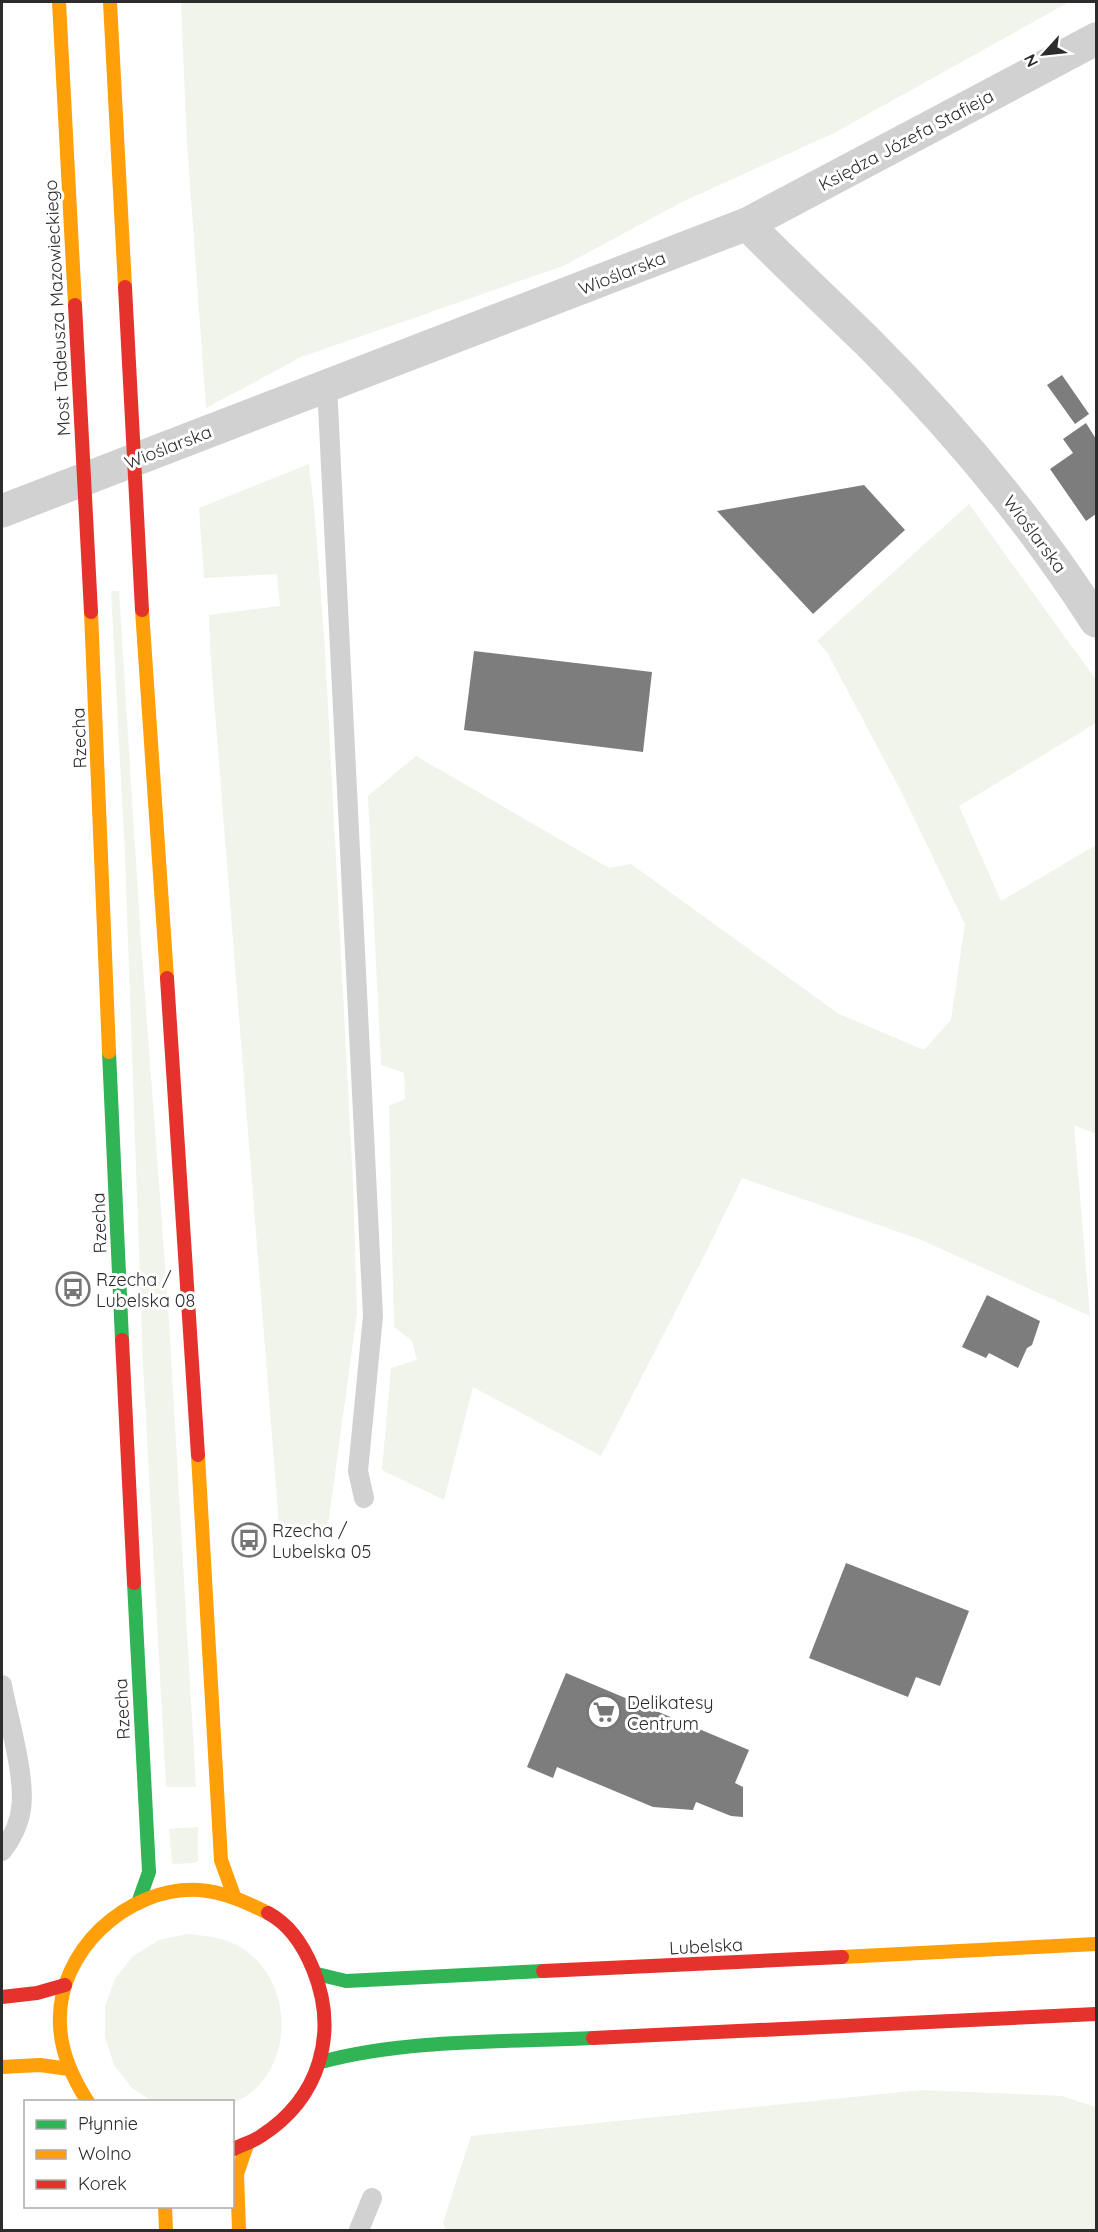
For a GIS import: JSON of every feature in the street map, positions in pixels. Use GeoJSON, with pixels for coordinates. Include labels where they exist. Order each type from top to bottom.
{"type":"FeatureCollection","features":[{"type":"Feature","properties":{"kind":"main road","name":"Most Tadeusza Mazowieckiego"},"geometry":{"type":"LineString","coordinates":[[59,2],[91,612]]}},
{"type":"Feature","properties":{"kind":"main road"},"geometry":{"type":"LineString","coordinates":[[110,2],[142,610],[194,1385],[218,1820],[221,1860],[234,1896]]}},
{"type":"Feature","properties":{"kind":"main road","name":"Rzecha"},"geometry":{"type":"LineString","coordinates":[[91,612],[118,1268],[149,1872],[138,1903]]}},
{"type":"Feature","properties":{"kind":"main road"},"geometry":{"type":"LineString","coordinates":[[87,2100],[69,2069],[63,2048],[60,2022],[65,1985],[80,1954],[98,1930],[113,1918],[157,1895],[187,1890],[211,1891],[234,1896],[275,1917],[294,1937],[317,1974],[323,1997],[326,2025],[321,2062],[312,2083],[294,2110],[267,2134],[234,2149]]}},
{"type":"Feature","properties":{"kind":"main road","name":"Lubelska"},"geometry":{"type":"LineString","coordinates":[[317,1974],[346,1981],[1096,1944]]}},
{"type":"Feature","properties":{"kind":"main road"},"geometry":{"type":"LineString","coordinates":[[2,1997],[37,1993],[65,1985]]}},
{"type":"Feature","properties":{"kind":"main road"},"geometry":{"type":"LineString","coordinates":[[321,2062],[350,2054],[418,2046],[1096,2014]]}},
{"type":"Feature","properties":{"kind":"main road"},"geometry":{"type":"LineString","coordinates":[[2,2067],[40,2064],[69,2069]]}},
{"type":"Feature","properties":{"kind":"main road"},"geometry":{"type":"LineString","coordinates":[[239,2230],[237,2174],[247,2145]]}},
{"type":"Feature","properties":{"kind":"main road"},"geometry":{"type":"LineString","coordinates":[[165,2208],[166,2230]]}},
{"type":"Feature","properties":{"kind":"street","name":"Księdza Józefa Stafieja"},"geometry":{"type":"LineString","coordinates":[[747,224],[1096,39]]}},
{"type":"Feature","properties":{"kind":"street","name":"Wioślarska"},"geometry":{"type":"LineString","coordinates":[[2,511],[747,224],[868,343],[932,411],[1002,491],[1064,570],[1096,621]]}},
{"type":"Feature","properties":{"kind":"lane"},"geometry":{"type":"LineString","coordinates":[[327,385],[373,1316],[358,1471],[364,1498]]}},
{"type":"Feature","properties":{"kind":"lane"},"geometry":{"type":"LineString","coordinates":[[2,1685],[20,1777],[21,1810],[10,1841],[2,1851]]}},
{"type":"Feature","properties":{"kind":"lane"},"geometry":{"type":"LineString","coordinates":[[359,2230],[372,2198]]}},
{"type":"Feature","properties":{"kind":"shaded area"},"geometry":{"type":"Polygon","coordinates":[[[181,2],[1069,2],[834,133],[680,203],[563,266],[301,357],[206,408],[187,143],[181,2]]]}},
{"type":"Feature","properties":{"kind":"shaded area"},"geometry":{"type":"Polygon","coordinates":[[[309,464],[325,650],[353,1184],[357,1313],[328,1525],[280,1538],[209,615],[280,606],[277,574],[204,578],[199,508],[309,464]]]}},
{"type":"Feature","properties":{"kind":"shaded area"},"geometry":{"type":"Polygon","coordinates":[[[969,504],[1096,680],[1096,723],[959,806],[1001,901],[1096,845],[1096,1134],[1074,1125],[1090,1316],[919,1239],[742,1178],[601,1456],[473,1387],[444,1500],[382,1470],[391,1368],[417,1360],[412,1341],[394,1327],[389,1106],[405,1099],[404,1073],[381,1065],[368,796],[416,756],[609,868],[631,864],[839,1014],[924,1050],[951,1020],[965,924],[902,793],[827,652],[817,641],[969,504]]]}},
{"type":"Feature","properties":{"kind":"shaded area"},"geometry":{"type":"Polygon","coordinates":[[[111,591],[119,591],[141,942],[168,1305],[196,1787],[166,1787],[143,1364],[125,856],[111,591]]]}},
{"type":"Feature","properties":{"kind":"shaded area"},"geometry":{"type":"Polygon","coordinates":[[[198,1827],[198,1861],[172,1864],[169,1829],[198,1827]]]}},
{"type":"Feature","properties":{"kind":"shaded area"},"geometry":{"type":"Polygon","coordinates":[[[188,1934],[225,1940],[245,1950],[262,1966],[274,1986],[280,2008],[281,2031],[277,2053],[268,2073],[253,2090],[234,2102],[234,2100],[150,2100],[132,2088],[114,2065],[105,2037],[105,2007],[115,1979],[133,1956],[159,1940],[188,1934]]]}},
{"type":"Feature","properties":{"kind":"shaded area"},"geometry":{"type":"Polygon","coordinates":[[[922,2090],[1062,2096],[1096,2107],[1096,2230],[446,2230],[443,2223],[471,2136],[922,2090]]]}},
{"type":"Feature","properties":{"kind":"building"},"geometry":{"type":"Polygon","coordinates":[[[1062,375],[1089,414],[1075,424],[1047,385],[1062,375]]]}},
{"type":"Feature","properties":{"kind":"building"},"geometry":{"type":"Polygon","coordinates":[[[1086,423],[1096,439],[1096,514],[1086,521],[1050,469],[1073,453],[1063,439],[1086,423]]]}},
{"type":"Feature","properties":{"kind":"building"},"geometry":{"type":"Polygon","coordinates":[[[864,485],[905,530],[813,614],[717,511],[864,485]]]}},
{"type":"Feature","properties":{"kind":"building"},"geometry":{"type":"Polygon","coordinates":[[[474,651],[652,672],[643,752],[464,730],[474,651]]]}},
{"type":"Feature","properties":{"kind":"building"},"geometry":{"type":"Polygon","coordinates":[[[987,1295],[1040,1321],[1032,1345],[1027,1348],[1018,1368],[989,1353],[986,1358],[962,1347],[987,1295]]]}},
{"type":"Feature","properties":{"kind":"building"},"geometry":{"type":"Polygon","coordinates":[[[846,1563],[969,1611],[940,1686],[916,1677],[908,1697],[809,1658],[846,1563]]]}},
{"type":"Feature","properties":{"kind":"building","name":"Delikatesy Centrum"},"geometry":{"type":"Polygon","coordinates":[[[566,1673],[749,1750],[735,1783],[743,1787],[743,1817],[731,1816],[696,1802],[693,1810],[653,1807],[557,1767],[553,1778],[527,1767],[566,1673]]]}},
{"type":"Feature","properties":{"kind":"traffic: fast"},"geometry":{"type":"LineString","coordinates":[[109,1052],[122,1340]]}},
{"type":"Feature","properties":{"kind":"traffic: fast"},"geometry":{"type":"LineString","coordinates":[[134,1583],[149,1872],[138,1903]]}},
{"type":"Feature","properties":{"kind":"traffic: fast"},"geometry":{"type":"LineString","coordinates":[[317,1974],[346,1981],[543,1971]]}},
{"type":"Feature","properties":{"kind":"traffic: fast"},"geometry":{"type":"LineString","coordinates":[[321,2062],[421,2045],[593,2038]]}},
{"type":"Feature","properties":{"kind":"traffic: slow"},"geometry":{"type":"LineString","coordinates":[[59,2],[75,305]]}},
{"type":"Feature","properties":{"kind":"traffic: slow"},"geometry":{"type":"LineString","coordinates":[[110,2],[125,287]]}},
{"type":"Feature","properties":{"kind":"traffic: slow"},"geometry":{"type":"LineString","coordinates":[[142,610],[167,978]]}},
{"type":"Feature","properties":{"kind":"traffic: slow"},"geometry":{"type":"LineString","coordinates":[[91,612],[109,1052]]}},
{"type":"Feature","properties":{"kind":"traffic: slow"},"geometry":{"type":"LineString","coordinates":[[198,1455],[221,1860],[234,1896]]}},
{"type":"Feature","properties":{"kind":"traffic: slow"},"geometry":{"type":"LineString","coordinates":[[87,2100],[65,2056],[60,2025],[62,1998],[70,1973],[83,1949],[101,1929],[122,1912],[146,1899],[172,1892],[199,1890],[217,1893],[243,1901],[268,1913]]}},
{"type":"Feature","properties":{"kind":"traffic: slow"},"geometry":{"type":"LineString","coordinates":[[842,1957],[1096,1944]]}},
{"type":"Feature","properties":{"kind":"traffic: slow"},"geometry":{"type":"LineString","coordinates":[[2,2067],[40,2065],[69,2069]]}},
{"type":"Feature","properties":{"kind":"traffic: slow"},"geometry":{"type":"LineString","coordinates":[[239,2230],[237,2174],[247,2145]]}},
{"type":"Feature","properties":{"kind":"traffic: slow"},"geometry":{"type":"LineString","coordinates":[[165,2208],[166,2230]]}},
{"type":"Feature","properties":{"kind":"traffic: jam"},"geometry":{"type":"LineString","coordinates":[[125,287],[142,610]]}},
{"type":"Feature","properties":{"kind":"traffic: jam"},"geometry":{"type":"LineString","coordinates":[[75,305],[91,612]]}},
{"type":"Feature","properties":{"kind":"traffic: jam"},"geometry":{"type":"LineString","coordinates":[[167,978],[198,1455]]}},
{"type":"Feature","properties":{"kind":"traffic: jam"},"geometry":{"type":"LineString","coordinates":[[122,1340],[134,1583]]}},
{"type":"Feature","properties":{"kind":"traffic: jam"},"geometry":{"type":"LineString","coordinates":[[234,2149],[261,2136],[281,2121],[298,2103],[319,2062],[324,2040],[321,1993],[313,1969],[295,1937],[283,1923],[268,1913]]}},
{"type":"Feature","properties":{"kind":"traffic: jam"},"geometry":{"type":"LineString","coordinates":[[543,1971],[842,1957]]}},
{"type":"Feature","properties":{"kind":"traffic: jam"},"geometry":{"type":"LineString","coordinates":[[2,1997],[37,1993],[65,1985]]}},
{"type":"Feature","properties":{"kind":"traffic: jam"},"geometry":{"type":"LineString","coordinates":[[593,2038],[1096,2014]]}},
{"type":"Feature","properties":{"kind":"place","name":"Rzecha / Lubelska 08"},"geometry":{"type":"Point","coordinates":[73,1289]}},
{"type":"Feature","properties":{"kind":"place","name":"Rzecha / Lubelska 05"},"geometry":{"type":"Point","coordinates":[249,1540]}},
{"type":"Feature","properties":{"kind":"place","name":"Delikatesy Centrum"},"geometry":{"type":"Point","coordinates":[604,1712]}}]}
